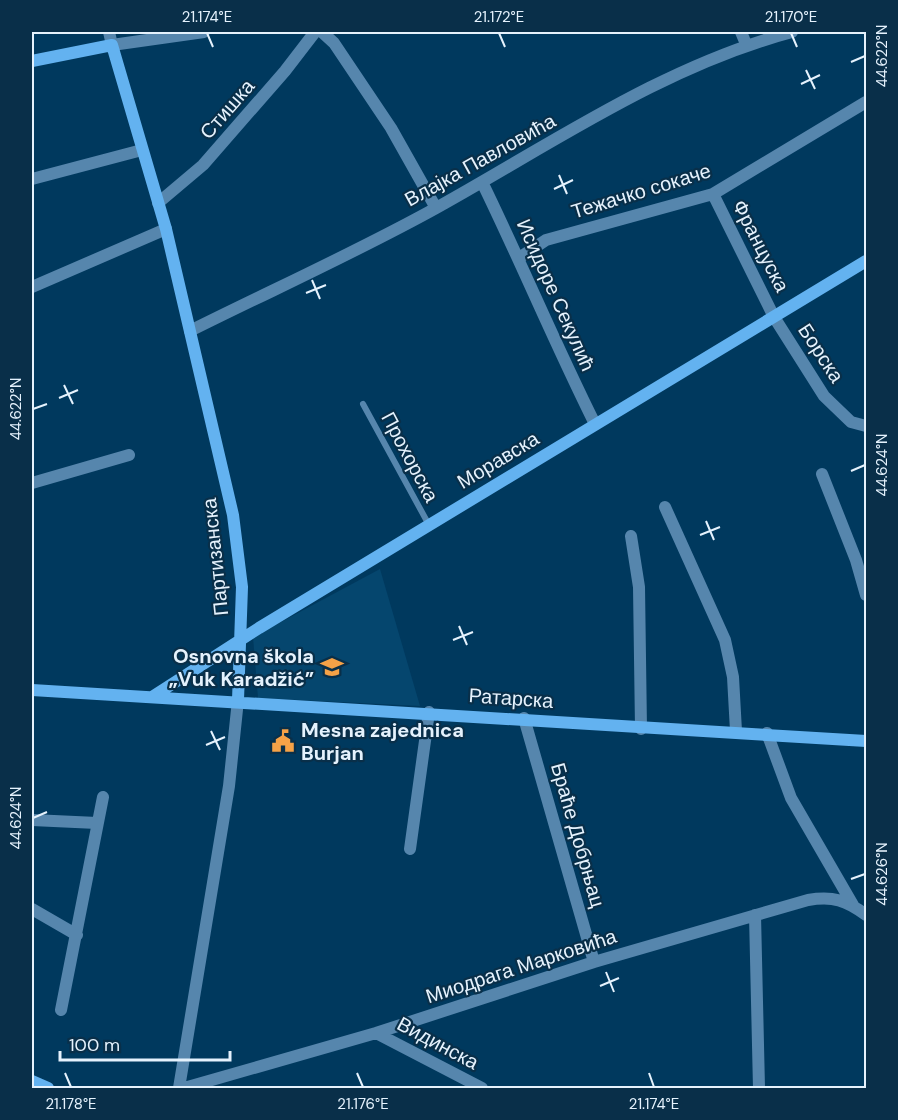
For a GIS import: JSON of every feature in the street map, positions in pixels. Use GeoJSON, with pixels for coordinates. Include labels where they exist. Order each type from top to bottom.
{"type":"FeatureCollection","features":[{"type":"Feature","properties":{"kind":"street","name":"Партизанска"},"geometry":{"type":"LineString","coordinates":[[109,32],[166,230],[233,515],[242,587],[242,639],[229,786],[179,1089]]}},
{"type":"Feature","properties":{"kind":"street"},"geometry":{"type":"LineString","coordinates":[[32,61],[162,35],[204,32]]}},
{"type":"Feature","properties":{"kind":"street","name":"Стишка"},"geometry":{"type":"LineString","coordinates":[[158,203],[203,165],[285,71],[315,32]]}},
{"type":"Feature","properties":{"kind":"street"},"geometry":{"type":"LineString","coordinates":[[322,32],[334,44],[391,128],[436,208]]}},
{"type":"Feature","properties":{"kind":"street"},"geometry":{"type":"LineString","coordinates":[[741,32],[746,44]]}},
{"type":"Feature","properties":{"kind":"street","name":"Влајка Павловића"},"geometry":{"type":"LineString","coordinates":[[190,331],[436,208],[635,94],[746,44],[792,32]]}},
{"type":"Feature","properties":{"kind":"street","name":"Тежачко сокаче"},"geometry":{"type":"LineString","coordinates":[[519,258],[546,240],[713,194],[867,102]]}},
{"type":"Feature","properties":{"kind":"street"},"geometry":{"type":"LineString","coordinates":[[32,179],[142,150]]}},
{"type":"Feature","properties":{"kind":"street","name":"Исидоре Секулић"},"geometry":{"type":"LineString","coordinates":[[482,182],[519,258],[541,313],[595,424]]}},
{"type":"Feature","properties":{"kind":"street","name":"Француска"},"geometry":{"type":"LineString","coordinates":[[713,194],[774,317]]}},
{"type":"Feature","properties":{"kind":"street"},"geometry":{"type":"LineString","coordinates":[[32,287],[166,230]]}},
{"type":"Feature","properties":{"kind":"street","name":"Моравска"},"geometry":{"type":"LineString","coordinates":[[152,697],[242,639],[867,261]]}},
{"type":"Feature","properties":{"kind":"street","name":"Борска"},"geometry":{"type":"LineString","coordinates":[[774,317],[824,396],[851,422],[867,426]]}},
{"type":"Feature","properties":{"kind":"street"},"geometry":{"type":"LineString","coordinates":[[32,483],[129,455]]}},
{"type":"Feature","properties":{"kind":"street"},"geometry":{"type":"LineString","coordinates":[[822,474],[856,560],[867,595]]}},
{"type":"Feature","properties":{"kind":"street"},"geometry":{"type":"LineString","coordinates":[[665,507],[724,640],[733,677],[736,732]]}},
{"type":"Feature","properties":{"kind":"street"},"geometry":{"type":"LineString","coordinates":[[631,536],[639,587],[641,729]]}},
{"type":"Feature","properties":{"kind":"street","name":"Ратарска"},"geometry":{"type":"LineString","coordinates":[[32,690],[238,700],[524,718],[641,729],[767,733],[867,741]]}},
{"type":"Feature","properties":{"kind":"street"},"geometry":{"type":"LineString","coordinates":[[410,849],[429,712]]}},
{"type":"Feature","properties":{"kind":"street","name":"Браће Добрњац"},"geometry":{"type":"LineString","coordinates":[[524,718],[594,962]]}},
{"type":"Feature","properties":{"kind":"street"},"geometry":{"type":"LineString","coordinates":[[767,733],[791,798],[853,904]]}},
{"type":"Feature","properties":{"kind":"street"},"geometry":{"type":"LineString","coordinates":[[61,1010],[103,797]]}},
{"type":"Feature","properties":{"kind":"street"},"geometry":{"type":"LineString","coordinates":[[32,820],[97,823]]}},
{"type":"Feature","properties":{"kind":"street"},"geometry":{"type":"LineString","coordinates":[[827,897],[835,891],[840,882]]}},
{"type":"Feature","properties":{"kind":"street","name":"Миодрага Марковића"},"geometry":{"type":"LineString","coordinates":[[184,1089],[375,1033],[594,962],[755,915],[827,897],[853,904],[867,915]]}},
{"type":"Feature","properties":{"kind":"street"},"geometry":{"type":"LineString","coordinates":[[32,909],[77,935]]}},
{"type":"Feature","properties":{"kind":"street"},"geometry":{"type":"LineString","coordinates":[[755,915],[759,1089]]}},
{"type":"Feature","properties":{"kind":"street","name":"Видинска"},"geometry":{"type":"LineString","coordinates":[[375,1033],[482,1089]]}},
{"type":"Feature","properties":{"kind":"street"},"geometry":{"type":"LineString","coordinates":[[32,1081],[47,1088]]}},
{"type":"Feature","properties":{"kind":"lane","name":"Прохорска"},"geometry":{"type":"LineString","coordinates":[[363,404],[429,525]]}},
{"type":"Feature","properties":{"kind":"shaded area","name":"Osnovna škola „Vuk Karadžić”"},"geometry":{"type":"Polygon","coordinates":[[[380,569],[420,706],[258,698],[253,637],[380,569]]]}},
{"type":"Feature","properties":{"kind":"place","name":"Osnovna škola „Vuk Karadžić”"},"geometry":{"type":"Point","coordinates":[332,667]}},
{"type":"Feature","properties":{"kind":"place","name":"Mesna zajednica Burjan"},"geometry":{"type":"Point","coordinates":[283,741]}}]}
